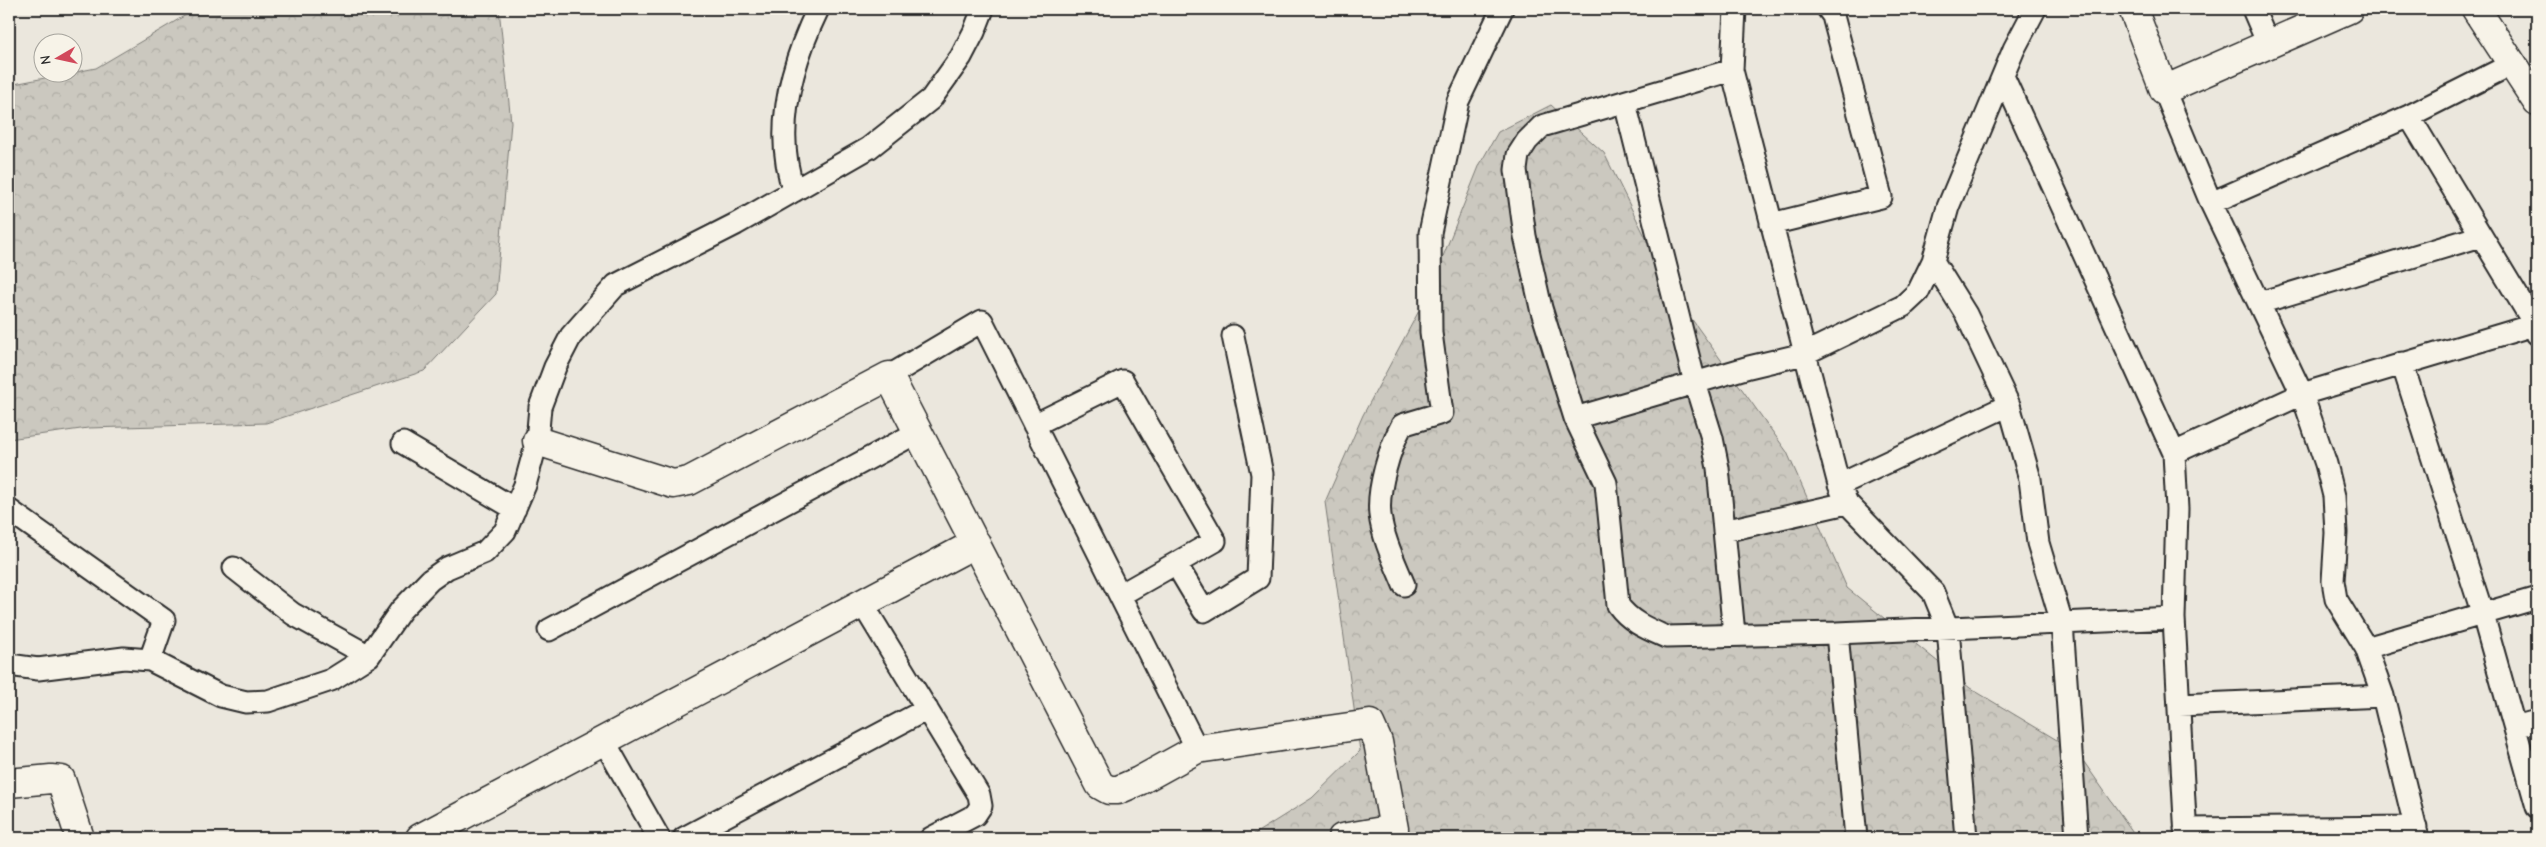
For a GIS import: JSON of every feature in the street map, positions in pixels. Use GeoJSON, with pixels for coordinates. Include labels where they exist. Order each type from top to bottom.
{"type":"FeatureCollection","features":[{"type":"Feature","properties":{"kind":"street"},"geometry":{"type":"LineString","coordinates":[[794,191],[784,160],[784,130],[795,69],[804,38],[818,9]]}},
{"type":"Feature","properties":{"kind":"street"},"geometry":{"type":"LineString","coordinates":[[9,665],[38,669],[124,658],[150,660],[221,696],[246,702],[268,700],[331,680],[369,656],[401,610],[430,580],[447,568],[485,552],[505,531],[525,485],[537,441],[540,407],[555,367],[571,336],[616,285],[794,191],[870,148],[931,99],[961,57],[983,9]]}},
{"type":"Feature","properties":{"kind":"street"},"geometry":{"type":"LineString","coordinates":[[1404,585],[1390,550],[1380,515],[1383,483],[1393,441],[1402,425],[1442,413],[1431,333],[1430,233],[1458,101],[1502,9]]}},
{"type":"Feature","properties":{"kind":"street"},"geometry":{"type":"LineString","coordinates":[[1735,9],[1732,70],[1804,354],[1843,494],[1933,592],[1948,629],[1966,838]]}},
{"type":"Feature","properties":{"kind":"street"},"geometry":{"type":"LineString","coordinates":[[1771,224],[1881,196],[1833,16],[1828,9]]}},
{"type":"Feature","properties":{"kind":"street"},"geometry":{"type":"LineString","coordinates":[[1575,418],[1804,354],[1903,306],[1918,292],[1933,261],[1948,207],[2003,76],[2035,9]]}},
{"type":"Feature","properties":{"kind":"street"},"geometry":{"type":"LineString","coordinates":[[2003,76],[2174,454],[2177,509],[2174,618],[2185,834],[2417,833],[2383,696],[2366,648],[2336,599],[2333,581],[2336,533],[2334,496],[2326,464],[2302,394],[2211,203],[2133,9]]}},
{"type":"Feature","properties":{"kind":"street"},"geometry":{"type":"LineString","coordinates":[[2253,9],[2268,44]]}},
{"type":"Feature","properties":{"kind":"street"},"geometry":{"type":"LineString","coordinates":[[2164,90],[2348,9]]}},
{"type":"Feature","properties":{"kind":"street"},"geometry":{"type":"LineString","coordinates":[[2476,9],[2537,102]]}},
{"type":"Feature","properties":{"kind":"street"},"geometry":{"type":"LineString","coordinates":[[2211,203],[2409,116],[2512,64]]}},
{"type":"Feature","properties":{"kind":"street"},"geometry":{"type":"LineString","coordinates":[[1732,70],[1542,126],[1527,141],[1518,155],[1516,170],[1525,236],[1541,308],[1575,418],[1606,483],[1618,606],[1625,615],[1647,629],[1666,636],[1837,633],[2174,618]]}},
{"type":"Feature","properties":{"kind":"street"},"geometry":{"type":"LineString","coordinates":[[1625,103],[1716,460],[1734,634]]}},
{"type":"Feature","properties":{"kind":"street"},"geometry":{"type":"LineString","coordinates":[[2174,454],[2302,394],[2402,363],[2536,328],[2409,116]]}},
{"type":"Feature","properties":{"kind":"street"},"geometry":{"type":"LineString","coordinates":[[2259,303],[2481,236]]}},
{"type":"Feature","properties":{"kind":"street"},"geometry":{"type":"LineString","coordinates":[[1933,261],[1966,314],[2009,405],[2030,479],[2038,543],[2062,623],[2077,838]]}},
{"type":"Feature","properties":{"kind":"street"},"geometry":{"type":"LineString","coordinates":[[537,441],[673,484],[688,481],[888,376],[982,321],[1197,749]]}},
{"type":"Feature","properties":{"kind":"street"},"geometry":{"type":"LineString","coordinates":[[1176,564],[1204,611],[1258,578],[1262,474],[1233,336]]}},
{"type":"Feature","properties":{"kind":"street"},"geometry":{"type":"LineString","coordinates":[[2402,363],[2483,615],[2537,807]]}},
{"type":"Feature","properties":{"kind":"street"},"geometry":{"type":"LineString","coordinates":[[888,376],[1100,785],[1109,790],[1118,790],[1139,781],[1197,749],[1370,724],[1378,742],[1394,830],[1342,838]]}},
{"type":"Feature","properties":{"kind":"street"},"geometry":{"type":"LineString","coordinates":[[1034,426],[1123,381],[1215,541],[1120,595]]}},
{"type":"Feature","properties":{"kind":"street"},"geometry":{"type":"LineString","coordinates":[[1724,531],[1843,494],[2009,405]]}},
{"type":"Feature","properties":{"kind":"street"},"geometry":{"type":"LineString","coordinates":[[549,630],[918,432]]}},
{"type":"Feature","properties":{"kind":"street"},"geometry":{"type":"LineString","coordinates":[[404,443],[515,509]]}},
{"type":"Feature","properties":{"kind":"street"},"geometry":{"type":"LineString","coordinates":[[9,510],[164,620],[150,660]]}},
{"type":"Feature","properties":{"kind":"street"},"geometry":{"type":"LineString","coordinates":[[420,838],[976,543]]}},
{"type":"Feature","properties":{"kind":"street"},"geometry":{"type":"LineString","coordinates":[[234,568],[293,614],[369,656]]}},
{"type":"Feature","properties":{"kind":"street"},"geometry":{"type":"LineString","coordinates":[[2366,648],[2537,598]]}},
{"type":"Feature","properties":{"kind":"street"},"geometry":{"type":"LineString","coordinates":[[862,603],[979,795],[981,806],[975,815],[931,838]]}},
{"type":"Feature","properties":{"kind":"street"},"geometry":{"type":"LineString","coordinates":[[1837,633],[1856,838]]}},
{"type":"Feature","properties":{"kind":"street"},"geometry":{"type":"LineString","coordinates":[[2179,705],[2383,696]]}},
{"type":"Feature","properties":{"kind":"street"},"geometry":{"type":"LineString","coordinates":[[684,838],[927,709]]}},
{"type":"Feature","properties":{"kind":"street"},"geometry":{"type":"LineString","coordinates":[[2515,728],[2537,721]]}},
{"type":"Feature","properties":{"kind":"street"},"geometry":{"type":"LineString","coordinates":[[604,741],[659,838]]}},
{"type":"Feature","properties":{"kind":"street"},"geometry":{"type":"LineString","coordinates":[[9,783],[51,778],[61,780],[80,838]]}},
{"type":"Feature","properties":{"kind":"green space"},"geometry":{"type":"Polygon","coordinates":[[[196,9],[499,9],[511,122],[496,294],[424,371],[266,423],[88,428],[9,439],[9,85],[32,81],[82,82],[82,71],[96,68],[196,9]]]}},
{"type":"Feature","properties":{"kind":"green space"},"geometry":{"type":"Polygon","coordinates":[[[1551,105],[1604,153],[1673,293],[1787,452],[1847,588],[1970,688],[2077,752],[2137,838],[1248,838],[1312,798],[1360,751],[1325,502],[1363,415],[1428,294],[1480,164],[1498,132],[1551,105]]]}}]}
